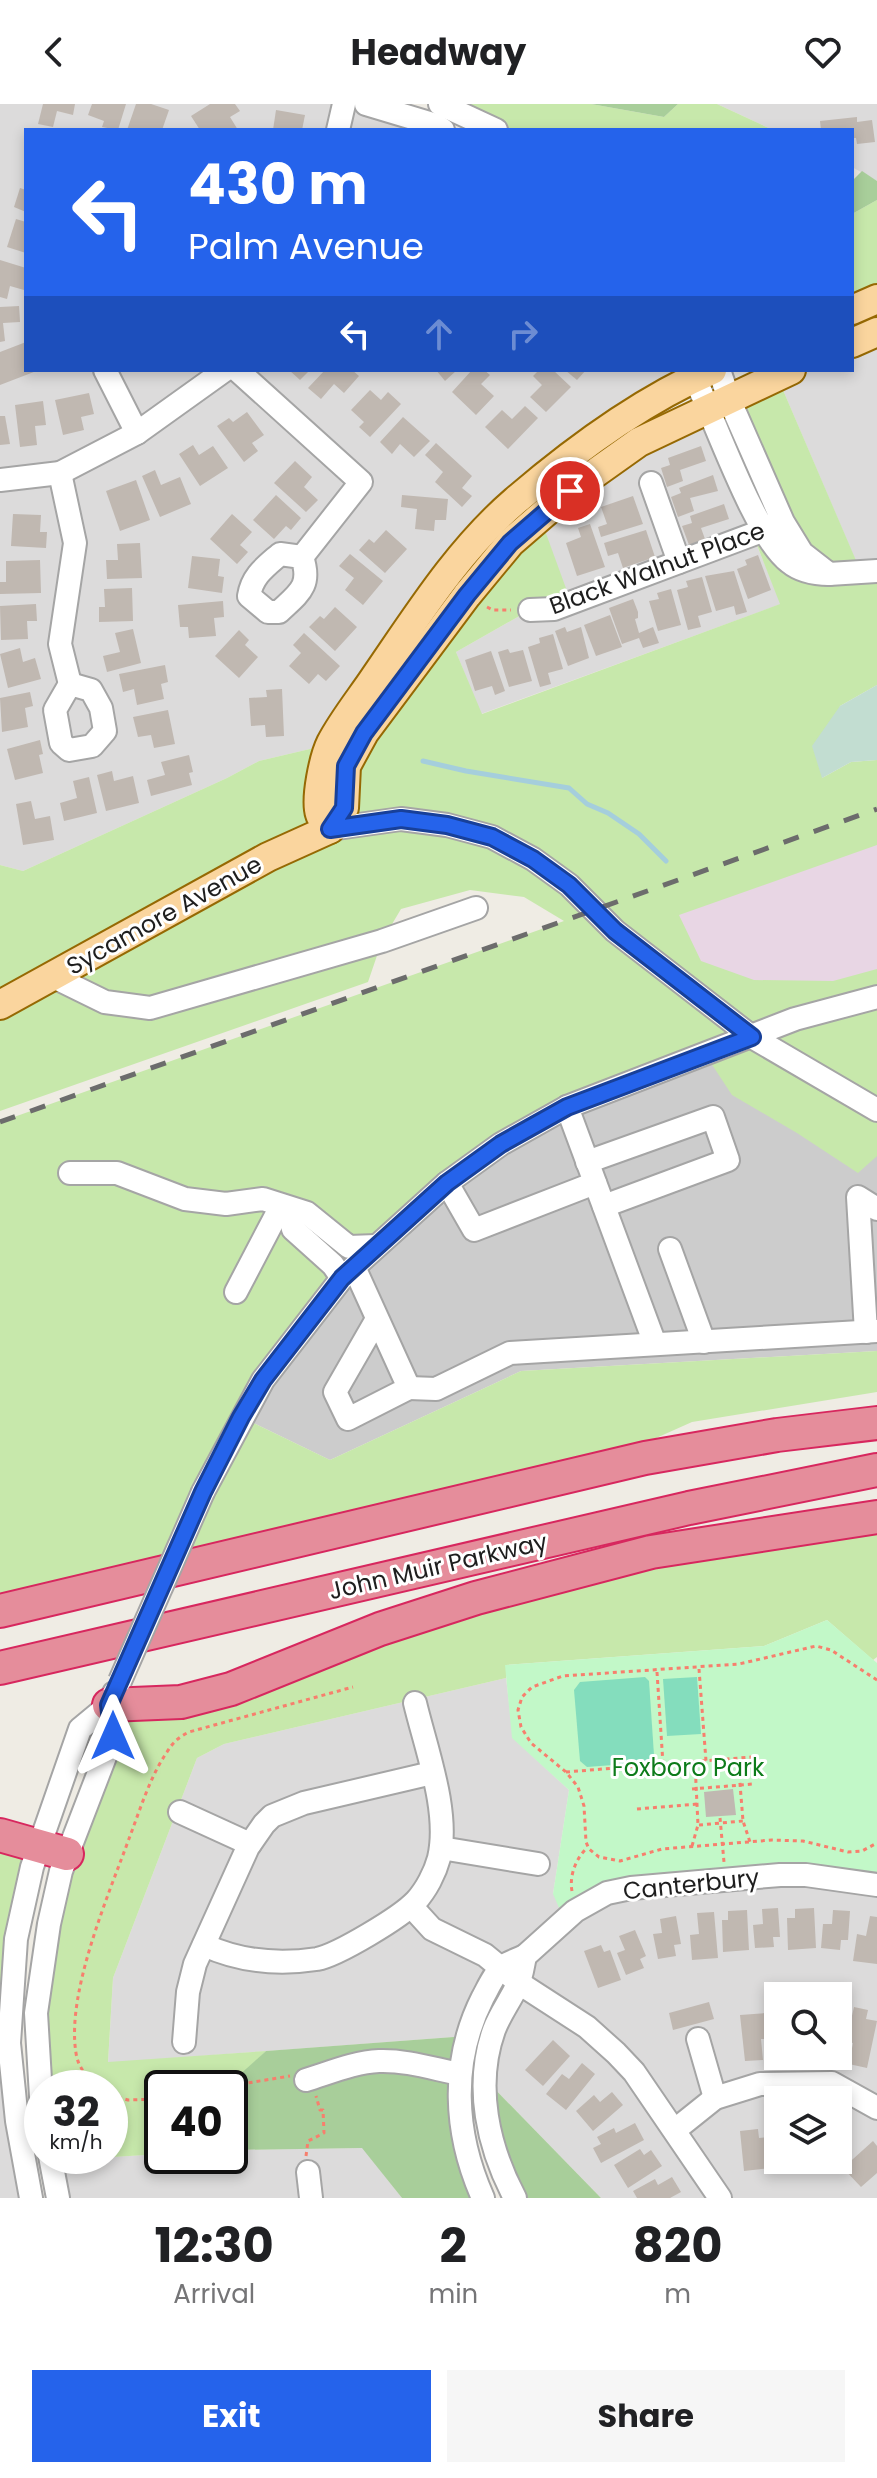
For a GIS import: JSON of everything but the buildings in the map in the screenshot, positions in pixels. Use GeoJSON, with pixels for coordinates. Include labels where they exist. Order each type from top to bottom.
{"type":"FeatureCollection","features":[{"type":"Feature","properties":{"kind":"highway"},"geometry":{"type":"LineString","coordinates":[[0,1611],[645,1458],[751,1439],[877,1423]]}},
{"type":"Feature","properties":{"kind":"highway","name":"John Muir Parkway"},"geometry":{"type":"LineString","coordinates":[[0,1668],[750,1494],[877,1470]]}},
{"type":"Feature","properties":{"kind":"highway"},"geometry":{"type":"LineString","coordinates":[[620,1524],[877,1491]]}},
{"type":"Feature","properties":{"kind":"highway"},"geometry":{"type":"LineString","coordinates":[[114,1693],[181,1702],[231,1689],[380,1629],[476,1598],[651,1552],[877,1517]]}},
{"type":"Feature","properties":{"kind":"highway"},"geometry":{"type":"LineString","coordinates":[[0,1835],[54,1850]]}},
{"type":"Feature","properties":{"kind":"main road"},"geometry":{"type":"LineString","coordinates":[[854,309],[877,299]]}},
{"type":"Feature","properties":{"kind":"main road"},"geometry":{"type":"LineString","coordinates":[[854,342],[877,332]]}},
{"type":"Feature","properties":{"kind":"main road"},"geometry":{"type":"LineString","coordinates":[[704,372],[631,415],[566,459],[513,503],[454,567],[412,623],[331,744],[320,781],[319,814],[330,829],[344,808],[346,766],[364,733],[467,595],[510,543],[570,491],[639,442],[787,372]]}},
{"type":"Feature","properties":{"kind":"main road","name":"Sycamore Avenue"},"geometry":{"type":"LineString","coordinates":[[0,1005],[268,857],[330,829]]}},
{"type":"Feature","properties":{"kind":"street"},"geometry":{"type":"LineString","coordinates":[[338,128],[344,104]]}},
{"type":"Feature","properties":{"kind":"street"},"geometry":{"type":"LineString","coordinates":[[366,104],[440,128]]}},
{"type":"Feature","properties":{"kind":"street"},"geometry":{"type":"LineString","coordinates":[[440,104],[492,128]]}},
{"type":"Feature","properties":{"kind":"street"},"geometry":{"type":"LineString","coordinates":[[106,372],[137,433]]}},
{"type":"Feature","properties":{"kind":"street"},"geometry":{"type":"LineString","coordinates":[[0,480],[60,473],[137,433],[222,372]]}},
{"type":"Feature","properties":{"kind":"street"},"geometry":{"type":"LineString","coordinates":[[239,372],[361,482],[302,557]]}},
{"type":"Feature","properties":{"kind":"street"},"geometry":{"type":"LineString","coordinates":[[704,372],[773,526],[829,574],[877,571]]}},
{"type":"Feature","properties":{"kind":"street"},"geometry":{"type":"LineString","coordinates":[[60,473],[75,543],[60,644],[70,684]]}},
{"type":"Feature","properties":{"kind":"street"},"geometry":{"type":"LineString","coordinates":[[651,483],[679,562]]}},
{"type":"Feature","properties":{"kind":"street","name":"Black Walnut Place"},"geometry":{"type":"LineString","coordinates":[[530,610],[554,609],[773,526]]}},
{"type":"Feature","properties":{"kind":"street"},"geometry":{"type":"LineString","coordinates":[[330,829],[401,819],[447,825],[492,837],[533,859],[569,885],[615,931],[752,1037],[877,1110]]}},
{"type":"Feature","properties":{"kind":"street"},"geometry":{"type":"LineString","coordinates":[[52,976],[105,1002],[150,1008],[382,941],[476,908]]}},
{"type":"Feature","properties":{"kind":"street"},"geometry":{"type":"LineString","coordinates":[[39,2070],[36,2013],[49,1924],[54,1850],[80,1729],[114,1693],[203,1492],[263,1380],[348,1273],[447,1183],[501,1144],[567,1107],[795,1019],[877,997]]}},
{"type":"Feature","properties":{"kind":"street"},"geometry":{"type":"LineString","coordinates":[[567,1107],[655,1344]]}},
{"type":"Feature","properties":{"kind":"street"},"geometry":{"type":"LineString","coordinates":[[587,1162],[713,1117],[728,1160],[604,1206]]}},
{"type":"Feature","properties":{"kind":"street"},"geometry":{"type":"LineString","coordinates":[[70,1173],[117,1173],[185,1199],[226,1204],[263,1199],[307,1213],[349,1247],[376,1246]]}},
{"type":"Feature","properties":{"kind":"street"},"geometry":{"type":"LineString","coordinates":[[447,1183],[474,1230],[595,1183]]}},
{"type":"Feature","properties":{"kind":"street"},"geometry":{"type":"LineString","coordinates":[[377,1319],[335,1392],[348,1419],[409,1388],[436,1389],[510,1353],[871,1331],[858,1197],[877,1209]]}},
{"type":"Feature","properties":{"kind":"street"},"geometry":{"type":"LineString","coordinates":[[284,1207],[293,1229],[333,1265],[348,1273],[377,1319],[409,1388]]}},
{"type":"Feature","properties":{"kind":"street"},"geometry":{"type":"LineString","coordinates":[[236,1292],[284,1207]]}},
{"type":"Feature","properties":{"kind":"street"},"geometry":{"type":"LineString","coordinates":[[670,1249],[704,1342]]}},
{"type":"Feature","properties":{"kind":"street"},"geometry":{"type":"LineString","coordinates":[[31,2198],[17,2121],[5,2014],[16,1939],[54,1850],[113,1736],[114,1693]]}},
{"type":"Feature","properties":{"kind":"street"},"geometry":{"type":"LineString","coordinates":[[204,1945],[227,1955],[253,1960],[314,1959],[338,1951],[411,1906],[432,1875],[441,1848],[440,1810],[415,1703]]}},
{"type":"Feature","properties":{"kind":"street"},"geometry":{"type":"LineString","coordinates":[[184,2042],[188,1992],[195,1964],[250,1844],[272,1816],[287,1808],[432,1773]]}},
{"type":"Feature","properties":{"kind":"street"},"geometry":{"type":"LineString","coordinates":[[180,1812],[250,1844]]}},
{"type":"Feature","properties":{"kind":"street"},"geometry":{"type":"LineString","coordinates":[[441,1848],[538,1864]]}},
{"type":"Feature","properties":{"kind":"street","name":"Canterbury"},"geometry":{"type":"LineString","coordinates":[[501,1968],[525,1956],[575,1911],[607,1893],[725,1879],[806,1875],[877,1885]]}},
{"type":"Feature","properties":{"kind":"street"},"geometry":{"type":"LineString","coordinates":[[411,1906],[432,1929],[478,1951],[519,1983],[587,2027],[616,2053],[634,2072],[720,2198]]}},
{"type":"Feature","properties":{"kind":"street"},"geometry":{"type":"LineString","coordinates":[[515,2198],[492,2144],[486,2102],[488,2057],[493,2032],[519,1983],[525,1956]]}},
{"type":"Feature","properties":{"kind":"street"},"geometry":{"type":"LineString","coordinates":[[483,2198],[464,2148],[459,2101],[460,2074],[467,2036],[475,2014],[501,1968]]}},
{"type":"Feature","properties":{"kind":"street"},"geometry":{"type":"LineString","coordinates":[[5,2014],[36,2013]]}},
{"type":"Feature","properties":{"kind":"street"},"geometry":{"type":"LineString","coordinates":[[698,2039],[715,2098]]}},
{"type":"Feature","properties":{"kind":"street"},"geometry":{"type":"LineString","coordinates":[[308,2079],[379,2061],[460,2074]]}},
{"type":"Feature","properties":{"kind":"street"},"geometry":{"type":"LineString","coordinates":[[675,2130],[715,2098],[760,2084],[832,2083],[877,2108]]}},
{"type":"Feature","properties":{"kind":"street"},"geometry":{"type":"LineString","coordinates":[[308,2172],[311,2198]]}},
{"type":"Feature","properties":{"kind":"street"},"geometry":{"type":"LineString","coordinates":[[53,2174],[58,2198]]}},
{"type":"Feature","properties":{"kind":"path"},"geometry":{"type":"LineString","coordinates":[[467,595],[493,610],[530,610]]}},
{"type":"Feature","properties":{"kind":"path"},"geometry":{"type":"LineString","coordinates":[[876,1851],[875,1844],[848,1852],[803,1841],[750,1842],[662,1849],[620,1861],[599,1857],[588,1847],[581,1796],[572,1778],[531,1743],[521,1727],[519,1703],[527,1691],[551,1679],[575,1674],[739,1664],[816,1646],[831,1650],[877,1680]]}},
{"type":"Feature","properties":{"kind":"path"},"geometry":{"type":"LineString","coordinates":[[699,1667],[706,1761]]}},
{"type":"Feature","properties":{"kind":"path"},"geometry":{"type":"LineString","coordinates":[[657,1670],[663,1764]]}},
{"type":"Feature","properties":{"kind":"path"},"geometry":{"type":"LineString","coordinates":[[83,2070],[76,2053],[75,2028],[80,1991],[98,1926],[123,1856],[148,1788],[168,1749],[179,1737],[189,1732],[353,1687]]}},
{"type":"Feature","properties":{"kind":"path"},"geometry":{"type":"LineString","coordinates":[[566,1772],[752,1757]]}},
{"type":"Feature","properties":{"kind":"path"},"geometry":{"type":"LineString","coordinates":[[738,1758],[743,1821],[750,1842]]}},
{"type":"Feature","properties":{"kind":"path"},"geometry":{"type":"LineString","coordinates":[[692,1846],[698,1825],[695,1762]]}},
{"type":"Feature","properties":{"kind":"path"},"geometry":{"type":"LineString","coordinates":[[694,1789],[753,1784]]}},
{"type":"Feature","properties":{"kind":"path"},"geometry":{"type":"LineString","coordinates":[[637,1809],[698,1804]]}},
{"type":"Feature","properties":{"kind":"path"},"geometry":{"type":"LineString","coordinates":[[698,1825],[720,1820],[743,1821]]}},
{"type":"Feature","properties":{"kind":"path"},"geometry":{"type":"LineString","coordinates":[[720,1820],[725,1879]]}},
{"type":"Feature","properties":{"kind":"path"},"geometry":{"type":"LineString","coordinates":[[575,1911],[570,1883],[580,1855],[588,1847]]}},
{"type":"Feature","properties":{"kind":"path"},"geometry":{"type":"LineString","coordinates":[[248,2083],[308,2074],[313,2096],[317,2095],[326,2121],[322,2121],[324,2133],[312,2138],[306,2145],[308,2172]]}},
{"type":"Feature","properties":{"kind":"shaded area"},"geometry":{"type":"Polygon","coordinates":[[[0,104],[366,104],[437,128],[24,128],[24,372],[688,372],[513,503],[331,744],[259,761],[23,871],[0,865],[0,104]]]}},
{"type":"Feature","properties":{"kind":"shaded area"},"geometry":{"type":"Polygon","coordinates":[[[717,104],[877,104],[877,181],[854,168],[854,128],[769,128],[717,104]]]}},
{"type":"Feature","properties":{"kind":"shaded area"},"geometry":{"type":"Polygon","coordinates":[[[877,332],[877,571],[861,573],[777,376],[786,372],[854,372],[854,342],[877,332]]]}},
{"type":"Feature","properties":{"kind":"shaded area"},"geometry":{"type":"Polygon","coordinates":[[[709,409],[753,536],[781,604],[481,714],[456,652],[530,610],[540,517],[709,409]]]}},
{"type":"Feature","properties":{"kind":"shaded area"},"geometry":{"type":"Polygon","coordinates":[[[877,809],[877,997],[795,1019],[615,931],[877,809]]]}},
{"type":"Feature","properties":{"kind":"shaded area"},"geometry":{"type":"Polygon","coordinates":[[[752,1037],[877,1071],[877,1351],[521,1371],[330,1460],[241,1417],[342,1278],[501,1144],[752,1037]]]}},
{"type":"Feature","properties":{"kind":"shaded area"},"geometry":{"type":"Polygon","coordinates":[[[506,1678],[513,1738],[569,1790],[553,1894],[631,1888],[877,1885],[877,2198],[601,2198],[486,2080],[519,1983],[501,1968],[467,2036],[108,2063],[113,1978],[197,1758],[224,1744],[506,1678]]]}},
{"type":"Feature","properties":{"kind":"shaded area"},"geometry":{"type":"Polygon","coordinates":[[[0,2014],[24,2156],[24,2174],[27,2174],[31,2198],[0,2198],[0,2014]]]}},
{"type":"Feature","properties":{"kind":"shaded area"},"geometry":{"type":"Polygon","coordinates":[[[363,2148],[402,2198],[58,2198],[54,2177],[63,2174],[128,2174],[128,2156],[144,2155],[144,2174],[248,2174],[248,2150],[363,2148]]]}},
{"type":"Feature","properties":{"kind":"green space"},"geometry":{"type":"Polygon","coordinates":[[[440,104],[591,104],[664,117],[678,104],[717,104],[769,128],[492,128],[440,104]]]}},
{"type":"Feature","properties":{"kind":"green space"},"geometry":{"type":"Polygon","coordinates":[[[591,104],[678,104],[664,117],[591,104]]]}},
{"type":"Feature","properties":{"kind":"green space"},"geometry":{"type":"Polygon","coordinates":[[[862,171],[877,181],[877,200],[854,213],[854,179],[862,171]]]}},
{"type":"Feature","properties":{"kind":"green space"},"geometry":{"type":"Polygon","coordinates":[[[877,200],[877,299],[854,309],[854,213],[877,200]]]}},
{"type":"Feature","properties":{"kind":"green space"},"geometry":{"type":"Polygon","coordinates":[[[777,376],[861,572],[877,571],[877,685],[840,706],[822,778],[851,762],[877,760],[877,845],[679,915],[701,961],[754,980],[833,981],[877,969],[877,1156],[858,1173],[732,1095],[705,1054],[567,1107],[376,1246],[241,1417],[330,1460],[521,1371],[877,1351],[877,1392],[692,1422],[580,1472],[160,1567],[0,1608],[0,1122],[564,921],[524,897],[470,890],[401,909],[382,941],[368,982],[0,1111],[0,865],[23,871],[259,761],[331,744],[346,766],[540,517],[571,602],[530,610],[456,652],[482,714],[780,604],[753,535],[802,553],[729,399],[777,376]]]}},
{"type":"Feature","properties":{"kind":"green space"},"geometry":{"type":"Polygon","coordinates":[[[877,685],[877,760],[851,762],[822,778],[812,746],[840,706],[877,685]]]}},
{"type":"Feature","properties":{"kind":"green space"},"geometry":{"type":"Polygon","coordinates":[[[877,1517],[877,1657],[873,1660],[827,1620],[764,1646],[506,1665],[506,1678],[224,1744],[197,1758],[113,1978],[108,2062],[266,2051],[246,2070],[144,2070],[144,2155],[128,2156],[128,2070],[43,2070],[49,1924],[113,1736],[109,1705],[181,1702],[380,1629],[877,1517]]]}},
{"type":"Feature","properties":{"kind":"green space","name":"Foxboro Park"},"geometry":{"type":"Polygon","coordinates":[[[827,1620],[877,1663],[877,1885],[631,1888],[564,1919],[553,1894],[569,1790],[512,1738],[505,1665],[764,1646],[827,1620]]]}},
{"type":"Feature","properties":{"kind":"green space"},"geometry":{"type":"Polygon","coordinates":[[[645,1677],[649,1681],[652,1762],[587,1767],[580,1761],[574,1690],[580,1682],[645,1677]]]}},
{"type":"Feature","properties":{"kind":"green space"},"geometry":{"type":"Polygon","coordinates":[[[697,1677],[701,1734],[667,1736],[663,1679],[697,1677]]]}},
{"type":"Feature","properties":{"kind":"green space"},"geometry":{"type":"Polygon","coordinates":[[[0,1835],[40,1845],[0,2014],[0,1835]]]}},
{"type":"Feature","properties":{"kind":"green space"},"geometry":{"type":"Polygon","coordinates":[[[467,2036],[462,2057],[478,2198],[402,2198],[362,2148],[248,2150],[248,2070],[245,2070],[266,2051],[467,2036]]]}},
{"type":"Feature","properties":{"kind":"green space"},"geometry":{"type":"Polygon","coordinates":[[[486,2080],[601,2198],[515,2198],[486,2080]]]}},
{"type":"Feature","properties":{"kind":"waterway"},"geometry":{"type":"LineString","coordinates":[[423,761],[569,788],[587,804],[608,813],[639,834],[666,861]]}},
{"type":"Feature","properties":{"kind":"railway"},"geometry":{"type":"LineString","coordinates":[[0,1122],[877,809]]}},
{"type":"Feature","properties":{"kind":"route"},"geometry":{"type":"LineString","coordinates":[[113,1736],[109,1705],[203,1492],[263,1380],[342,1278],[447,1183],[501,1144],[567,1107],[752,1037],[615,931],[569,885],[533,859],[492,837],[447,825],[401,819],[330,829],[344,808],[346,766],[364,733],[467,595],[510,543],[570,491]]}}]}
